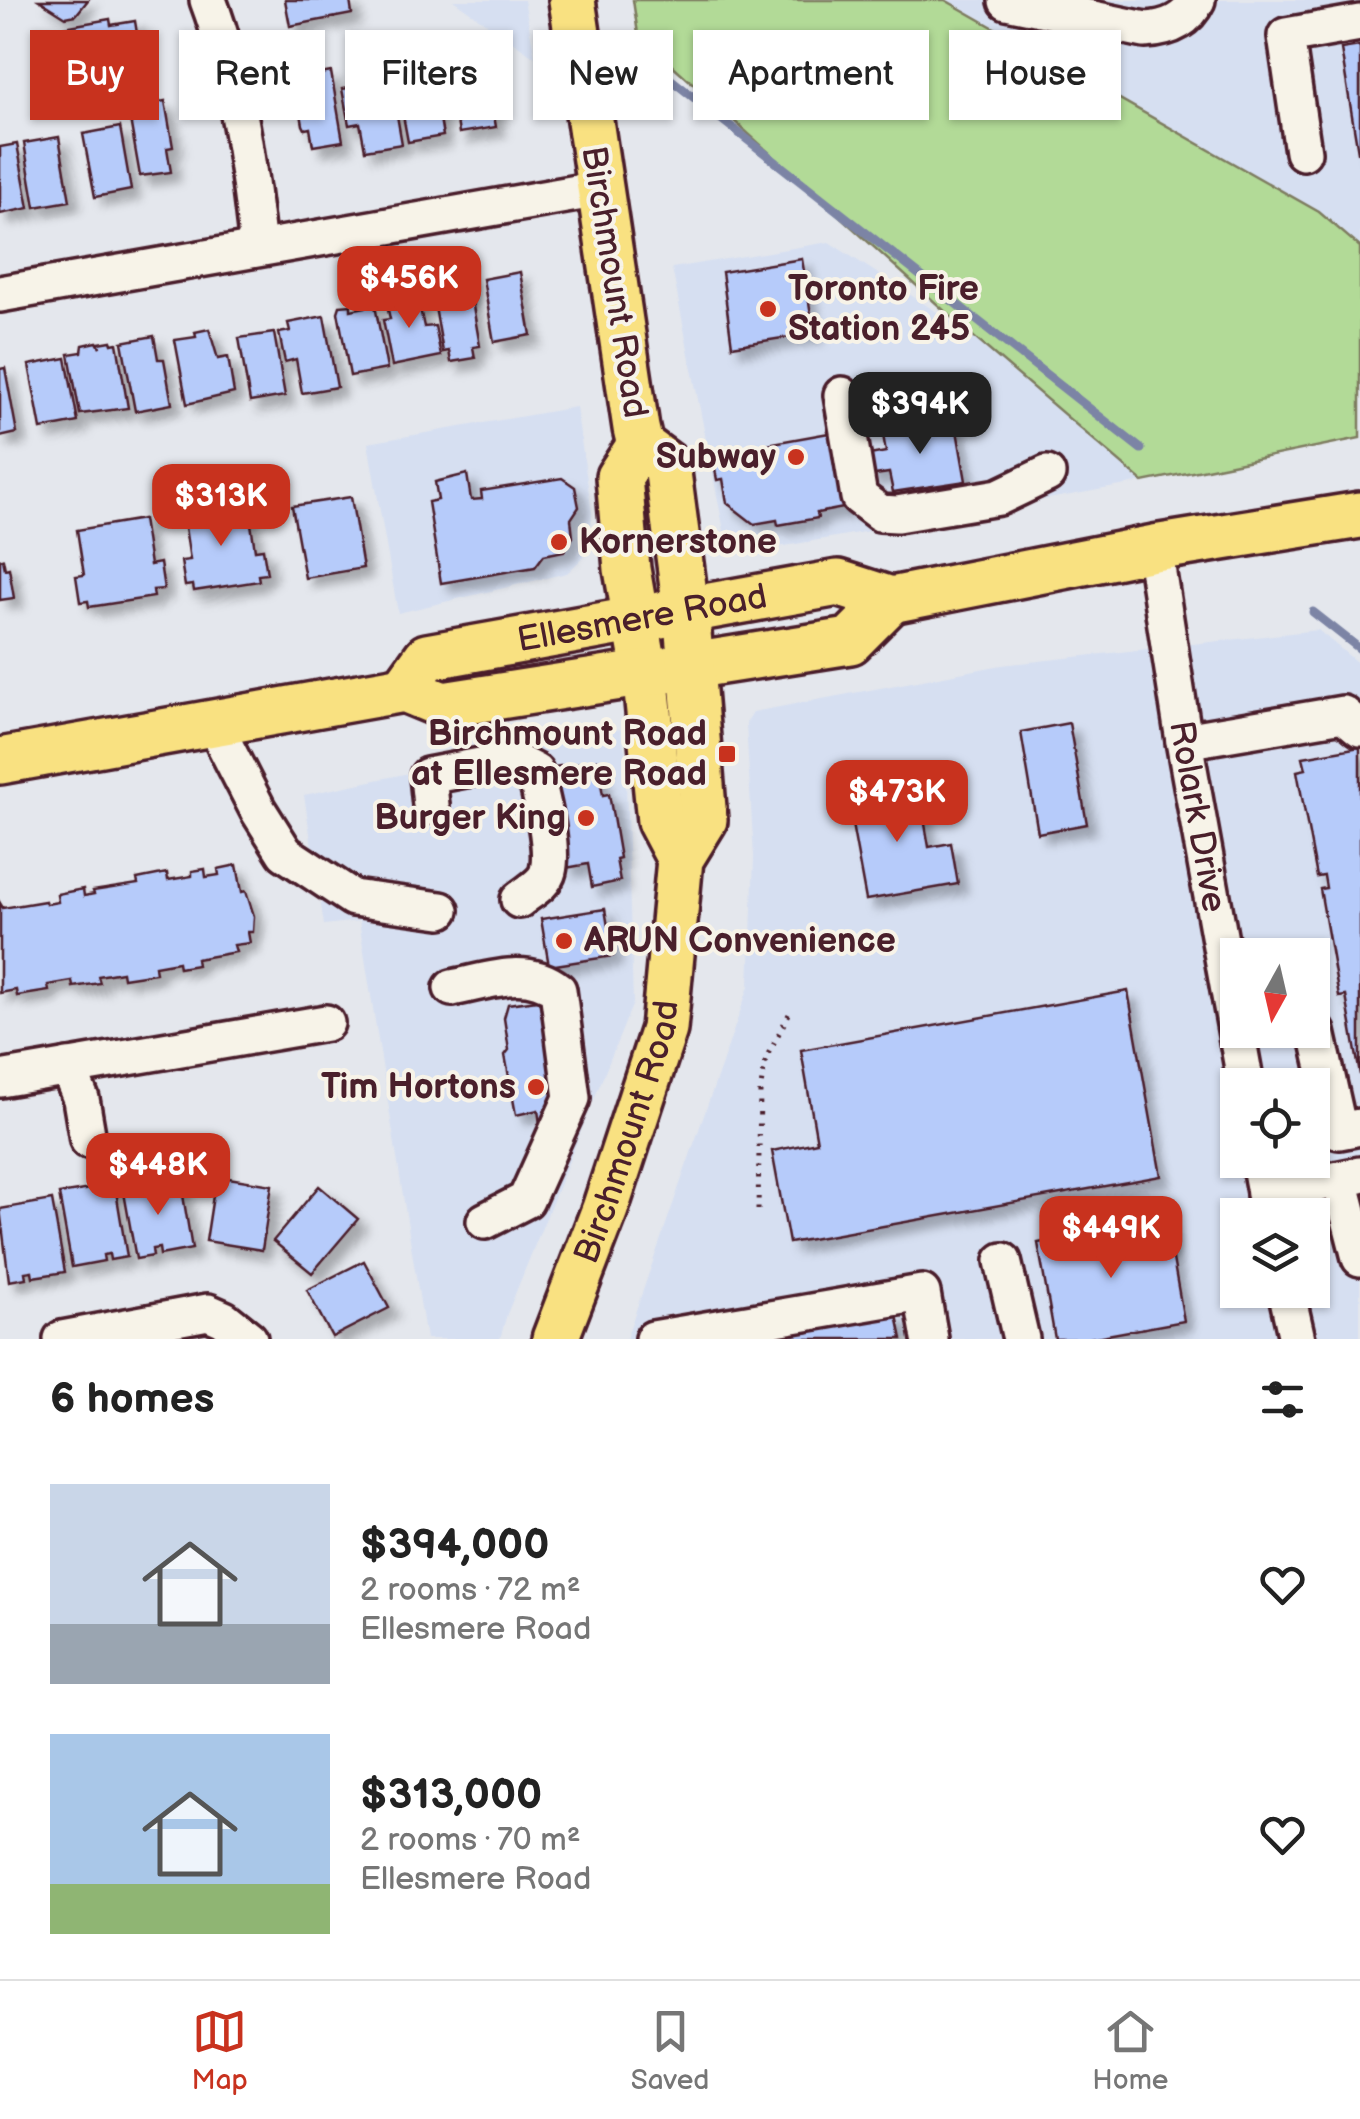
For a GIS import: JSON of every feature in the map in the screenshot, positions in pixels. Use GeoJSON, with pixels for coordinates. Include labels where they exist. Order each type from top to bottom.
{"type":"FeatureCollection","features":[{"type":"Feature","properties":{"kind":"main road","name":"Birchmount Road"},"geometry":{"type":"LineString","coordinates":[[572,0],[640,445],[619,477],[627,569],[645,672],[660,821],[680,859]]}},
{"type":"Feature","properties":{"kind":"main road","name":"Birchmount Road"},"geometry":{"type":"LineString","coordinates":[[568,1334],[664,1029],[680,859],[704,820],[686,609],[667,465],[640,445]]}},
{"type":"Feature","properties":{"kind":"main road","name":"Ellesmere Road"},"geometry":{"type":"LineString","coordinates":[[404,689],[427,657],[686,609],[838,583],[891,600],[1154,548],[1360,515]]}},
{"type":"Feature","properties":{"kind":"main road","name":"Ellesmere Road"},"geometry":{"type":"LineString","coordinates":[[0,761],[404,689],[443,705],[850,641],[891,600]]}},
{"type":"Feature","properties":{"kind":"street"},"geometry":{"type":"LineString","coordinates":[[208,0],[223,39],[258,248]]}},
{"type":"Feature","properties":{"kind":"street"},"geometry":{"type":"LineString","coordinates":[[1006,0],[1145,30],[1159,29],[1184,18],[1197,0]]}},
{"type":"Feature","properties":{"kind":"street"},"geometry":{"type":"LineString","coordinates":[[1303,152],[1286,36],[1360,23]]}},
{"type":"Feature","properties":{"kind":"street"},"geometry":{"type":"LineString","coordinates":[[0,294],[600,189]]}},
{"type":"Feature","properties":{"kind":"street"},"geometry":{"type":"LineString","coordinates":[[842,395],[859,497],[880,512],[897,514],[999,497],[1047,474]]}},
{"type":"Feature","properties":{"kind":"street","name":"Rolark Drive"},"geometry":{"type":"LineString","coordinates":[[1154,548],[1243,1068]]}},
{"type":"Feature","properties":{"kind":"street"},"geometry":{"type":"LineString","coordinates":[[1184,740],[1343,714],[1360,728]]}},
{"type":"Feature","properties":{"kind":"street"},"geometry":{"type":"LineString","coordinates":[[213,722],[258,810],[285,852],[353,898],[441,910]]}},
{"type":"Feature","properties":{"kind":"street"},"geometry":{"type":"LineString","coordinates":[[431,805],[428,776],[512,760],[535,772],[546,821],[548,871],[542,882],[519,900]]}},
{"type":"Feature","properties":{"kind":"street"},"geometry":{"type":"LineString","coordinates":[[452,988],[519,976],[541,977],[558,990],[572,1098],[526,1200],[485,1221]]}},
{"type":"Feature","properties":{"kind":"street"},"geometry":{"type":"LineString","coordinates":[[0,1079],[326,1022]]}},
{"type":"Feature","properties":{"kind":"street"},"geometry":{"type":"LineString","coordinates":[[1320,1048],[1335,1117]]}},
{"type":"Feature","properties":{"kind":"street"},"geometry":{"type":"LineString","coordinates":[[68,1068],[81,1098],[88,1140]]}},
{"type":"Feature","properties":{"kind":"street"},"geometry":{"type":"LineString","coordinates":[[1264,1190],[1350,1177],[1360,1258]]}},
{"type":"Feature","properties":{"kind":"street"},"geometry":{"type":"LineString","coordinates":[[1004,1261],[1021,1339]]}},
{"type":"Feature","properties":{"kind":"street"},"geometry":{"type":"LineString","coordinates":[[653,1339],[922,1293],[930,1339]]}},
{"type":"Feature","properties":{"kind":"street"},"geometry":{"type":"LineString","coordinates":[[1289,1308],[1295,1338]]}},
{"type":"Feature","properties":{"kind":"street"},"geometry":{"type":"LineString","coordinates":[[62,1339],[208,1312],[249,1339]]}},
{"type":"Feature","properties":{"kind":"path"},"geometry":{"type":"LineString","coordinates":[[758,1210],[760,1092],[766,1058],[789,1014]]}},
{"type":"Feature","properties":{"kind":"shaded area"},"geometry":{"type":"Polygon","coordinates":[[[453,0],[524,0],[533,56],[513,42],[513,30],[496,30],[453,0]]]}},
{"type":"Feature","properties":{"kind":"shaded area"},"geometry":{"type":"Polygon","coordinates":[[[945,0],[1360,0],[1360,247],[1319,212],[1121,100],[1121,30],[998,30],[945,0]]]}},
{"type":"Feature","properties":{"kind":"shaded area"},"geometry":{"type":"Polygon","coordinates":[[[829,242],[969,333],[1143,482],[729,556],[672,268],[829,242]]]}},
{"type":"Feature","properties":{"kind":"shaded area"},"geometry":{"type":"Polygon","coordinates":[[[576,407],[592,513],[589,552],[567,573],[398,613],[368,443],[576,407]]]}},
{"type":"Feature","properties":{"kind":"shaded area"},"geometry":{"type":"Polygon","coordinates":[[[1318,630],[1360,665],[1360,1339],[626,1339],[749,986],[754,857],[746,723],[753,712],[1002,665],[1318,630]]]}},
{"type":"Feature","properties":{"kind":"shaded area"},"geometry":{"type":"Polygon","coordinates":[[[620,729],[625,751],[633,1003],[500,1339],[426,1339],[359,921],[324,925],[304,795],[620,729]]]}},
{"type":"Feature","properties":{"kind":"green space"},"geometry":{"type":"Polygon","coordinates":[[[633,0],[945,0],[998,30],[949,30],[949,120],[1121,120],[1121,100],[1319,212],[1360,247],[1360,438],[1143,482],[969,333],[733,120],[929,120],[929,30],[693,30],[693,84],[673,66],[673,30],[637,30],[633,0]]]}},
{"type":"Feature","properties":{"kind":"building"},"geometry":{"type":"Polygon","coordinates":[[[39,0],[88,0],[76,15],[66,17],[39,0]]]}},
{"type":"Feature","properties":{"kind":"building"},"geometry":{"type":"Polygon","coordinates":[[[285,0],[350,0],[352,14],[290,26],[285,0]]]}},
{"type":"Feature","properties":{"kind":"building"},"geometry":{"type":"Polygon","coordinates":[[[110,19],[111,25],[135,21],[136,30],[65,30],[64,27],[110,19]]]}},
{"type":"Feature","properties":{"kind":"building"},"geometry":{"type":"Polygon","coordinates":[[[1360,46],[1360,152],[1358,152],[1341,49],[1360,46]]]}},
{"type":"Feature","properties":{"kind":"building"},"geometry":{"type":"Polygon","coordinates":[[[331,72],[343,141],[313,146],[310,128],[305,129],[302,120],[325,120],[325,73],[331,72]]]}},
{"type":"Feature","properties":{"kind":"building"},"geometry":{"type":"Polygon","coordinates":[[[165,101],[173,147],[167,148],[171,172],[140,176],[130,120],[159,120],[159,102],[165,101]]]}},
{"type":"Feature","properties":{"kind":"building"},"geometry":{"type":"Polygon","coordinates":[[[348,120],[398,120],[402,144],[365,150],[360,123],[349,125],[348,120]]]}},
{"type":"Feature","properties":{"kind":"building"},"geometry":{"type":"Polygon","coordinates":[[[404,120],[440,120],[443,136],[408,142],[404,120]]]}},
{"type":"Feature","properties":{"kind":"building"},"geometry":{"type":"Polygon","coordinates":[[[457,120],[495,120],[496,127],[459,133],[457,120]]]}},
{"type":"Feature","properties":{"kind":"building"},"geometry":{"type":"Polygon","coordinates":[[[120,127],[131,190],[95,197],[83,134],[120,127]]]}},
{"type":"Feature","properties":{"kind":"building"},"geometry":{"type":"Polygon","coordinates":[[[59,137],[70,201],[35,207],[24,143],[59,137]]]}},
{"type":"Feature","properties":{"kind":"building"},"geometry":{"type":"Polygon","coordinates":[[[17,144],[29,208],[0,214],[0,147],[17,144]]]}},
{"type":"Feature","properties":{"kind":"building","name":"Toronto Fire Station 245"},"geometry":{"type":"Polygon","coordinates":[[[802,259],[814,333],[732,346],[722,272],[802,259]]]}},
{"type":"Feature","properties":{"kind":"building"},"geometry":{"type":"Polygon","coordinates":[[[467,272],[480,346],[473,347],[475,358],[451,362],[449,351],[443,352],[430,279],[467,272]]]}},
{"type":"Feature","properties":{"kind":"building"},"geometry":{"type":"Polygon","coordinates":[[[520,272],[531,335],[494,342],[483,279],[520,272]]]}},
{"type":"Feature","properties":{"kind":"building"},"geometry":{"type":"Polygon","coordinates":[[[416,290],[424,327],[435,326],[441,356],[392,366],[383,320],[390,319],[385,296],[416,290]]]}},
{"type":"Feature","properties":{"kind":"building"},"geometry":{"type":"Polygon","coordinates":[[[351,305],[351,310],[375,305],[387,369],[350,376],[338,312],[340,306],[351,305]]]}},
{"type":"Feature","properties":{"kind":"building"},"geometry":{"type":"Polygon","coordinates":[[[324,316],[337,387],[302,393],[296,359],[285,362],[279,333],[290,331],[288,323],[324,316]]]}},
{"type":"Feature","properties":{"kind":"building"},"geometry":{"type":"Polygon","coordinates":[[[209,329],[218,359],[228,357],[234,393],[187,404],[175,340],[196,337],[195,332],[209,329]]]}},
{"type":"Feature","properties":{"kind":"building"},"geometry":{"type":"Polygon","coordinates":[[[274,333],[285,396],[250,402],[239,338],[274,333]]]}},
{"type":"Feature","properties":{"kind":"building"},"geometry":{"type":"Polygon","coordinates":[[[154,336],[158,359],[164,359],[172,404],[135,411],[122,342],[154,336]]]}},
{"type":"Feature","properties":{"kind":"building"},"geometry":{"type":"Polygon","coordinates":[[[97,342],[100,347],[99,343],[117,343],[128,408],[80,414],[69,354],[82,352],[83,345],[97,342]]]}},
{"type":"Feature","properties":{"kind":"building"},"geometry":{"type":"Polygon","coordinates":[[[66,358],[78,422],[41,429],[29,365],[66,358]]]}},
{"type":"Feature","properties":{"kind":"building"},"geometry":{"type":"Polygon","coordinates":[[[5,368],[17,433],[0,437],[0,369],[5,368]]]}},
{"type":"Feature","properties":{"kind":"building"},"geometry":{"type":"Polygon","coordinates":[[[955,419],[966,481],[893,492],[889,473],[868,476],[864,456],[886,452],[883,435],[955,419]]]}},
{"type":"Feature","properties":{"kind":"building"},"geometry":{"type":"Polygon","coordinates":[[[840,431],[854,506],[778,525],[777,520],[754,524],[727,503],[723,479],[717,480],[712,454],[840,431]]]}},
{"type":"Feature","properties":{"kind":"building"},"geometry":{"type":"Polygon","coordinates":[[[467,474],[471,500],[482,499],[481,491],[562,478],[575,487],[579,507],[571,519],[573,537],[564,551],[544,555],[535,567],[441,583],[428,502],[438,500],[435,482],[467,474]]]}},
{"type":"Feature","properties":{"kind":"building"},"geometry":{"type":"Polygon","coordinates":[[[351,497],[363,568],[305,578],[292,506],[351,497]]]}},
{"type":"Feature","properties":{"kind":"building"},"geometry":{"type":"Polygon","coordinates":[[[248,504],[255,550],[263,549],[267,574],[258,575],[259,581],[194,591],[193,585],[185,586],[181,561],[190,560],[183,514],[248,504]]]}},
{"type":"Feature","properties":{"kind":"building"},"geometry":{"type":"Polygon","coordinates":[[[143,519],[150,565],[160,563],[164,589],[153,590],[154,597],[89,607],[88,601],[80,602],[76,576],[84,575],[77,530],[143,519]]]}},
{"type":"Feature","properties":{"kind":"building"},"geometry":{"type":"Polygon","coordinates":[[[3,559],[5,569],[9,568],[14,598],[0,600],[0,560],[3,559]]]}},
{"type":"Feature","properties":{"kind":"building"},"geometry":{"type":"Polygon","coordinates":[[[1069,723],[1087,824],[1038,833],[1021,732],[1069,723]]]}},
{"type":"Feature","properties":{"kind":"building"},"geometry":{"type":"Polygon","coordinates":[[[1360,747],[1360,1075],[1346,996],[1339,997],[1320,889],[1326,888],[1324,876],[1317,877],[1297,771],[1306,769],[1303,757],[1360,747]]]}},
{"type":"Feature","properties":{"kind":"building","name":"Burger King"},"geometry":{"type":"Polygon","coordinates":[[[597,760],[603,795],[609,794],[620,881],[592,887],[588,864],[566,868],[548,768],[597,760]]]}},
{"type":"Feature","properties":{"kind":"building"},"geometry":{"type":"Polygon","coordinates":[[[918,784],[929,847],[951,843],[958,884],[866,900],[847,797],[918,784]]]}},
{"type":"Feature","properties":{"kind":"building"},"geometry":{"type":"Polygon","coordinates":[[[237,865],[242,892],[246,891],[254,916],[253,932],[248,932],[250,943],[234,945],[236,952],[196,959],[197,965],[179,968],[178,962],[155,966],[156,973],[123,978],[122,972],[98,976],[100,983],[73,987],[72,981],[48,985],[49,991],[17,996],[16,990],[0,993],[0,903],[3,908],[45,901],[46,904],[58,902],[57,894],[83,889],[84,896],[167,873],[168,880],[192,876],[192,871],[205,869],[206,877],[219,875],[218,869],[237,865]]]}},
{"type":"Feature","properties":{"kind":"building"},"geometry":{"type":"Polygon","coordinates":[[[605,909],[613,956],[549,966],[541,919],[605,909]]]}},
{"type":"Feature","properties":{"kind":"building"},"geometry":{"type":"Polygon","coordinates":[[[1128,991],[1161,1176],[789,1243],[772,1151],[817,1142],[801,1050],[1128,991]]]}},
{"type":"Feature","properties":{"kind":"building","name":"Tim Hortons"},"geometry":{"type":"Polygon","coordinates":[[[537,1000],[549,1015],[565,1107],[542,1138],[538,1110],[516,1115],[505,1055],[509,1050],[504,1018],[508,1004],[537,1000]]]}},
{"type":"Feature","properties":{"kind":"building"},"geometry":{"type":"Polygon","coordinates":[[[216,1176],[272,1185],[262,1250],[206,1241],[216,1176]]]}},
{"type":"Feature","properties":{"kind":"building"},"geometry":{"type":"Polygon","coordinates":[[[180,1177],[192,1249],[160,1255],[159,1248],[152,1249],[153,1256],[136,1259],[123,1187],[180,1177]]]}},
{"type":"Feature","properties":{"kind":"building"},"geometry":{"type":"Polygon","coordinates":[[[115,1185],[127,1257],[110,1260],[109,1254],[103,1255],[104,1261],[72,1267],[59,1194],[115,1185]]]}},
{"type":"Feature","properties":{"kind":"building"},"geometry":{"type":"Polygon","coordinates":[[[319,1186],[358,1219],[312,1273],[273,1241],[319,1186]]]}},
{"type":"Feature","properties":{"kind":"building"},"geometry":{"type":"Polygon","coordinates":[[[52,1200],[65,1272],[33,1277],[32,1271],[25,1272],[26,1278],[9,1281],[0,1209],[52,1200]]]}},
{"type":"Feature","properties":{"kind":"building"},"geometry":{"type":"Polygon","coordinates":[[[1166,1219],[1184,1321],[1085,1339],[1055,1339],[1038,1243],[1166,1219]]]}},
{"type":"Feature","properties":{"kind":"building"},"geometry":{"type":"Polygon","coordinates":[[[364,1261],[389,1308],[332,1337],[307,1290],[364,1261]]]}},
{"type":"Feature","properties":{"kind":"building"},"geometry":{"type":"Polygon","coordinates":[[[897,1315],[902,1339],[767,1339],[846,1325],[897,1315]]]}},
{"type":"Feature","properties":{"kind":"waterway"},"geometry":{"type":"LineString","coordinates":[[673,81],[1141,449]]}},
{"type":"Feature","properties":{"kind":"waterway"},"geometry":{"type":"LineString","coordinates":[[1313,612],[1360,649]]}},
{"type":"Feature","properties":{"kind":"place","name":"Toronto Fire Station 245"},"geometry":{"type":"Point","coordinates":[768,309]}},
{"type":"Feature","properties":{"kind":"place","name":"Subway"},"geometry":{"type":"Point","coordinates":[796,457]}},
{"type":"Feature","properties":{"kind":"place","name":"Kornerstone"},"geometry":{"type":"Point","coordinates":[559,542]}},
{"type":"Feature","properties":{"kind":"place","name":"Birchmount Road at Ellesmere Road"},"geometry":{"type":"Point","coordinates":[727,754]}},
{"type":"Feature","properties":{"kind":"place","name":"Burger King"},"geometry":{"type":"Point","coordinates":[586,818]}},
{"type":"Feature","properties":{"kind":"place","name":"ARUN Convenience"},"geometry":{"type":"Point","coordinates":[564,941]}},
{"type":"Feature","properties":{"kind":"place","name":"Tim Hortons"},"geometry":{"type":"Point","coordinates":[536,1087]}}]}
